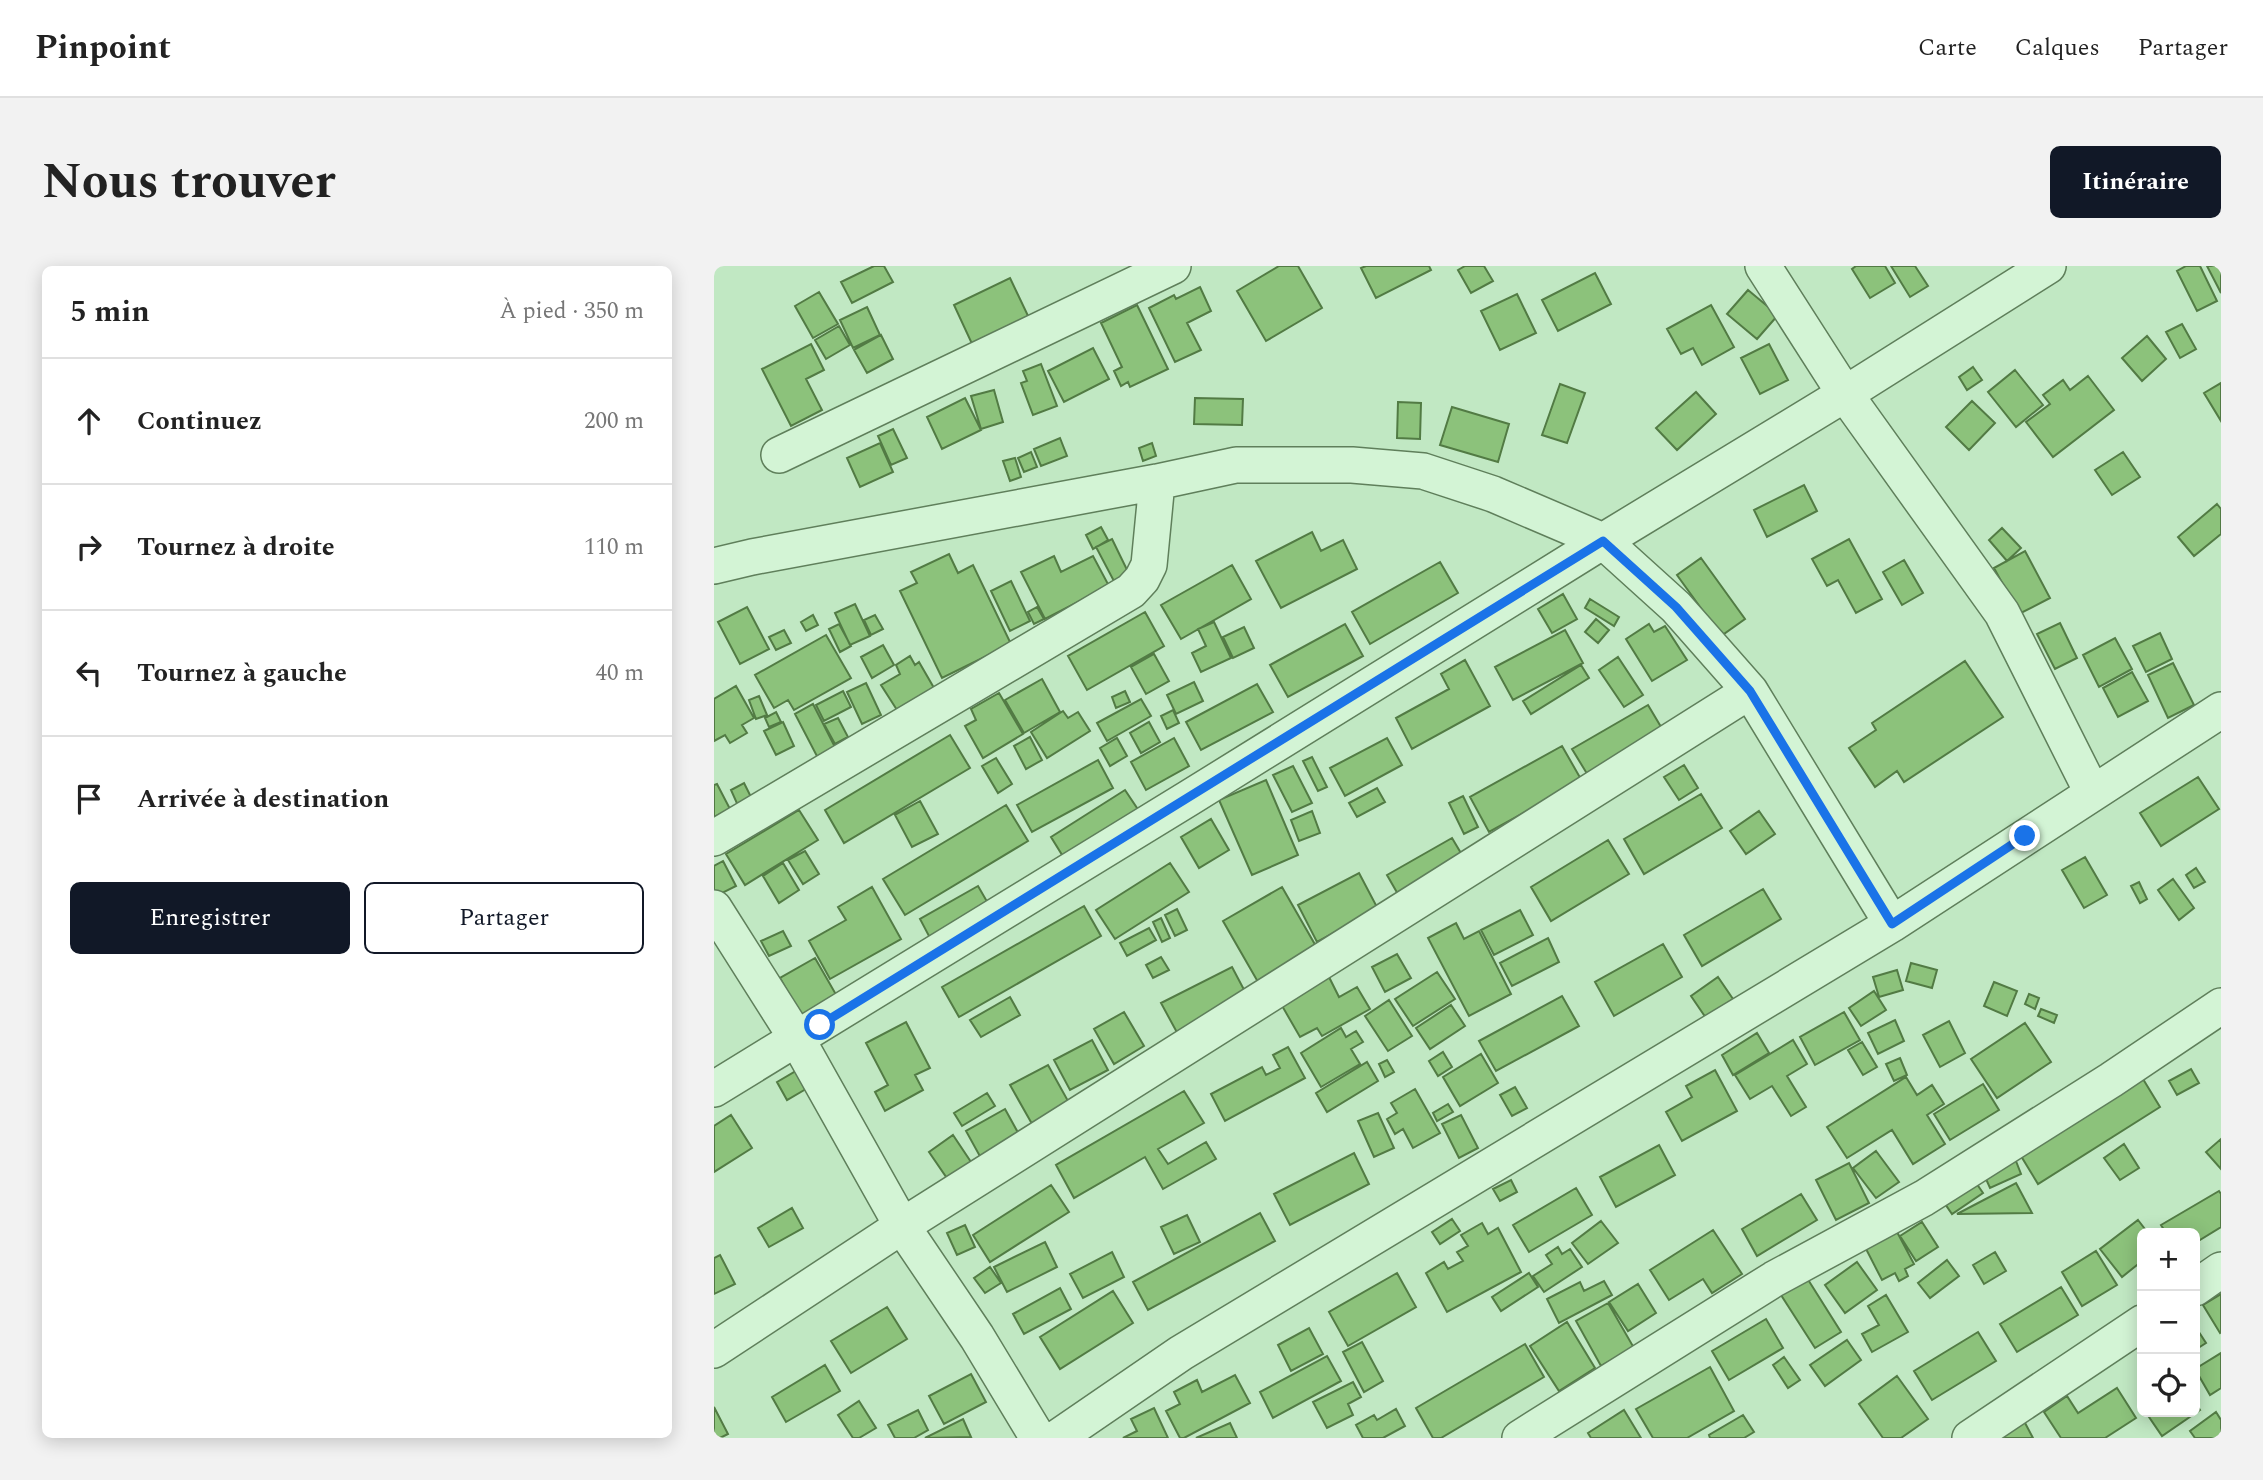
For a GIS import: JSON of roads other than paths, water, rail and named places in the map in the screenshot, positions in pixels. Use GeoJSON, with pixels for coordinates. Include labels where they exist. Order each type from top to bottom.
{"type":"FeatureCollection","features":[{"type":"Feature","properties":{"kind":"street"},"geometry":{"type":"LineString","coordinates":[[779,455],[1173,266]]}},
{"type":"Feature","properties":{"kind":"street"},"geometry":{"type":"LineString","coordinates":[[1763,266],[1845,394],[2002,613],[2092,792]]}},
{"type":"Feature","properties":{"kind":"street"},"geometry":{"type":"LineString","coordinates":[[714,1089],[1845,394],[2048,266]]}},
{"type":"Feature","properties":{"kind":"street"},"geometry":{"type":"LineString","coordinates":[[714,566],[1236,465],[1352,465],[1423,471],[1493,494],[1603,541],[1676,607],[1750,691],[1892,924]]}},
{"type":"Feature","properties":{"kind":"street"},"geometry":{"type":"LineString","coordinates":[[714,838],[1131,591],[1142,579],[1149,565],[1157,482]]}},
{"type":"Feature","properties":{"kind":"street"},"geometry":{"type":"LineString","coordinates":[[714,1350],[902,1226],[1750,691]]}},
{"type":"Feature","properties":{"kind":"street"},"geometry":{"type":"LineString","coordinates":[[1057,1438],[1181,1353],[1892,924],[2221,710]]}},
{"type":"Feature","properties":{"kind":"street"},"geometry":{"type":"LineString","coordinates":[[714,908],[797,1039],[902,1226],[978,1337],[1038,1438]]}},
{"type":"Feature","properties":{"kind":"street"},"geometry":{"type":"LineString","coordinates":[[1520,1438],[1774,1279],[1924,1198],[2111,1080],[2221,1006]]}},
{"type":"Feature","properties":{"kind":"street"},"geometry":{"type":"LineString","coordinates":[[2200,1284],[2221,1270]]}},
{"type":"Feature","properties":{"kind":"street"},"geometry":{"type":"LineString","coordinates":[[1970,1438],[2137,1326]]}}]}
